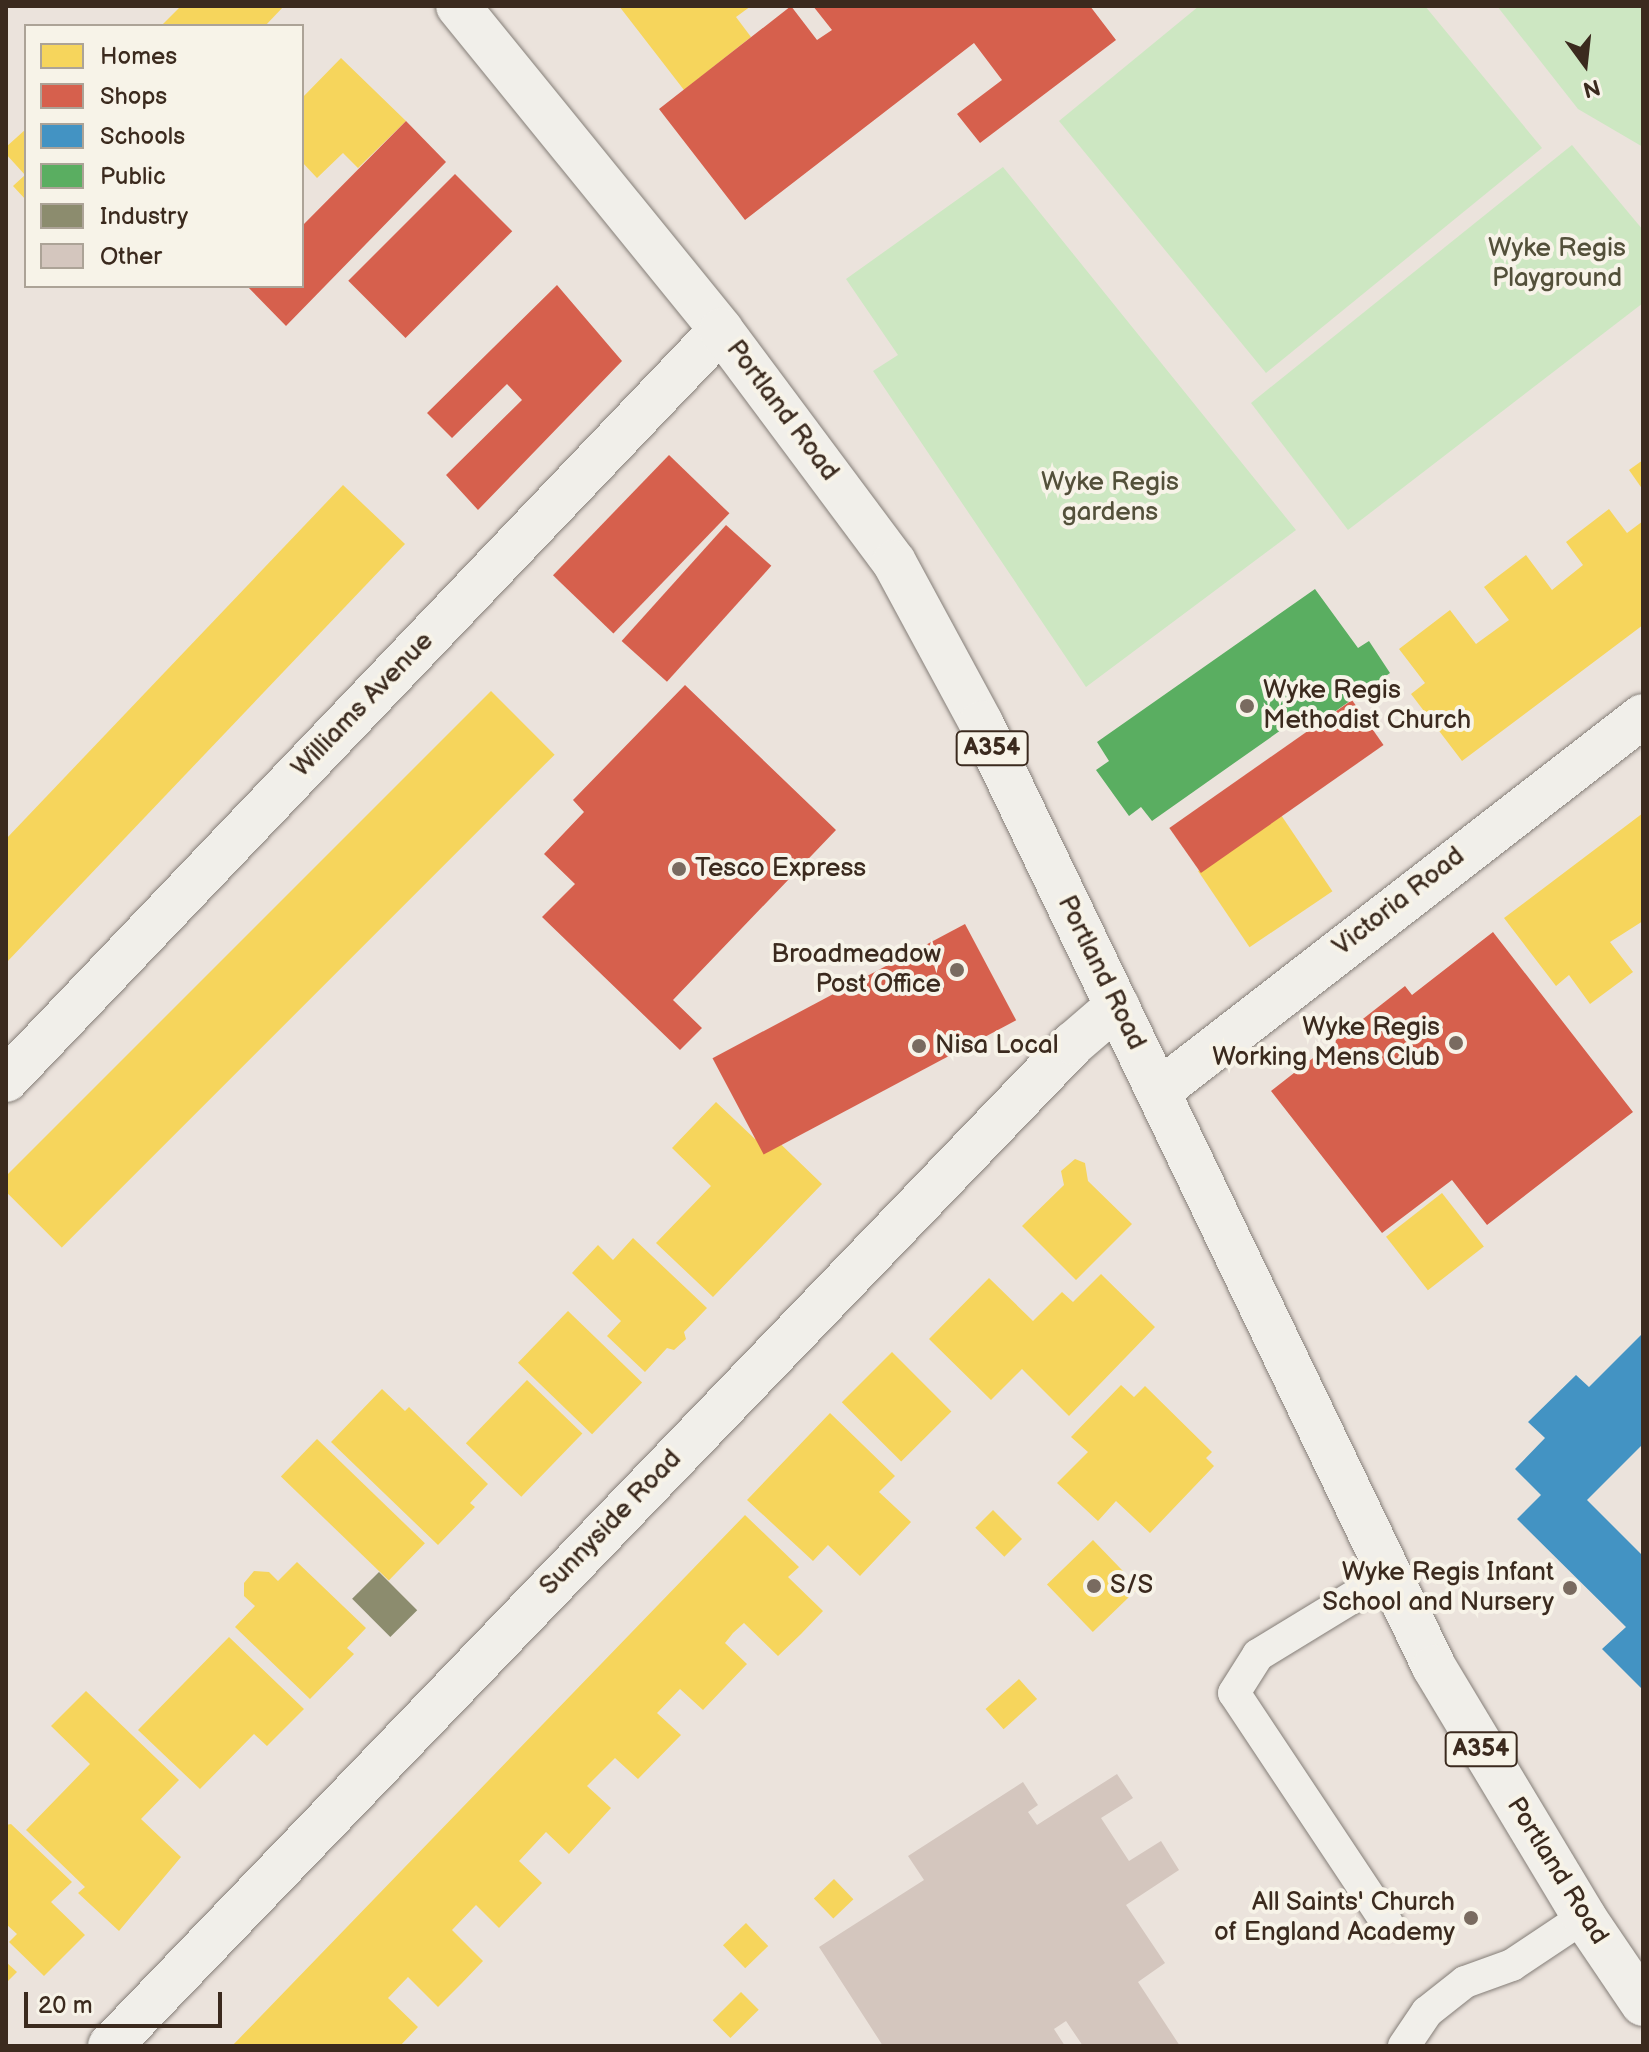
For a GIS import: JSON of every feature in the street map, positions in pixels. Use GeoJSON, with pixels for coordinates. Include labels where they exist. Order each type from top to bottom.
{"type":"FeatureCollection","features":[{"type":"Feature","properties":{"kind":"main road","name":"Portland Road"},"geometry":{"type":"LineString","coordinates":[[458,6],[721,330],[901,574],[981,723],[1434,1667],[1584,1917],[1643,2004]]}},
{"type":"Feature","properties":{"kind":"main road","name":"Williams Avenue"},"geometry":{"type":"LineString","coordinates":[[6,1080],[721,330]]}},
{"type":"Feature","properties":{"kind":"main road","name":"Victoria Road"},"geometry":{"type":"LineString","coordinates":[[1159,1091],[1643,716]]}},
{"type":"Feature","properties":{"kind":"main road","name":"Sunnyside Road"},"geometry":{"type":"LineString","coordinates":[[110,2046],[1074,1043],[1117,1006]]}},
{"type":"Feature","properties":{"kind":"lane"},"geometry":{"type":"LineString","coordinates":[[1387,1923],[1234,1693],[1258,1655],[1389,1575]]}},
{"type":"Feature","properties":{"kind":"lane"},"geometry":{"type":"LineString","coordinates":[[1404,2046],[1427,2012],[1465,1982],[1512,1965],[1584,1917]]}},
{"type":"Feature","properties":{"kind":"green space"},"geometry":{"type":"Polygon","coordinates":[[[1199,6],[1425,6],[1542,148],[1266,373],[1059,121],[1199,6]]]}},
{"type":"Feature","properties":{"kind":"green space"},"geometry":{"type":"Polygon","coordinates":[[[1497,6],[1643,6],[1643,147],[1578,109],[1497,6]]]}},
{"type":"Feature","properties":{"kind":"green space","name":"Wyke Regis Playground"},"geometry":{"type":"Polygon","coordinates":[[[1572,145],[1643,230],[1643,303],[1348,530],[1251,403],[1572,145]]]}},
{"type":"Feature","properties":{"kind":"green space","name":"Wyke Regis gardens"},"geometry":{"type":"Polygon","coordinates":[[[1003,167],[1296,530],[1086,687],[873,371],[898,355],[846,279],[1003,167]]]}},
{"type":"Feature","properties":{"kind":"building: Homes"},"geometry":{"type":"Polygon","coordinates":[[[181,6],[284,6],[267,24],[163,24],[181,6]]]}},
{"type":"Feature","properties":{"kind":"building: Homes"},"geometry":{"type":"Polygon","coordinates":[[[619,6],[751,6],[736,17],[751,37],[684,90],[619,6]]]}},
{"type":"Feature","properties":{"kind":"building: Homes"},"geometry":{"type":"Polygon","coordinates":[[[341,58],[406,121],[358,168],[343,153],[317,178],[304,164],[304,96],[341,58]]]}},
{"type":"Feature","properties":{"kind":"building: Homes"},"geometry":{"type":"Polygon","coordinates":[[[24,131],[24,174],[6,154],[6,147],[24,131]]]}},
{"type":"Feature","properties":{"kind":"building: Homes"},"geometry":{"type":"Polygon","coordinates":[[[24,176],[24,198],[13,186],[24,176]]]}},
{"type":"Feature","properties":{"kind":"building: Homes"},"geometry":{"type":"Polygon","coordinates":[[[1643,460],[1643,490],[1629,470],[1643,460]]]}},
{"type":"Feature","properties":{"kind":"building: Homes"},"geometry":{"type":"Polygon","coordinates":[[[343,485],[405,544],[6,963],[6,839],[343,485]]]}},
{"type":"Feature","properties":{"kind":"building: Homes"},"geometry":{"type":"Polygon","coordinates":[[[1609,509],[1627,533],[1643,521],[1643,625],[1462,761],[1411,694],[1425,683],[1399,649],[1450,610],[1476,644],[1509,620],[1484,587],[1526,555],[1552,590],[1583,565],[1566,542],[1609,509]]]}},
{"type":"Feature","properties":{"kind":"building: Homes"},"geometry":{"type":"Polygon","coordinates":[[[491,691],[555,755],[62,1247],[6,1192],[6,1176],[491,691]]]}},
{"type":"Feature","properties":{"kind":"building: Homes"},"geometry":{"type":"Polygon","coordinates":[[[1643,813],[1643,921],[1610,942],[1633,972],[1590,1004],[1569,975],[1556,986],[1504,918],[1643,813]]]}},
{"type":"Feature","properties":{"kind":"building: Homes"},"geometry":{"type":"Polygon","coordinates":[[[1281,815],[1332,891],[1250,947],[1198,871],[1281,815]]]}},
{"type":"Feature","properties":{"kind":"building: Homes"},"geometry":{"type":"Polygon","coordinates":[[[716,1102],[755,1139],[765,1129],[822,1184],[713,1297],[656,1243],[711,1186],[672,1148],[716,1102]]]}},
{"type":"Feature","properties":{"kind":"building: Homes"},"geometry":{"type":"Polygon","coordinates":[[[1075,1159],[1085,1163],[1088,1181],[1132,1224],[1076,1280],[1022,1226],[1064,1185],[1061,1171],[1075,1159]]]}},
{"type":"Feature","properties":{"kind":"building: Homes"},"geometry":{"type":"Polygon","coordinates":[[[1442,1193],[1484,1247],[1428,1290],[1386,1237],[1442,1193]]]}},
{"type":"Feature","properties":{"kind":"building: Homes"},"geometry":{"type":"Polygon","coordinates":[[[633,1238],[707,1308],[684,1332],[686,1339],[674,1350],[667,1348],[645,1372],[607,1336],[621,1321],[572,1273],[598,1245],[613,1260],[633,1238]]]}},
{"type":"Feature","properties":{"kind":"building: Homes"},"geometry":{"type":"Polygon","coordinates":[[[1101,1274],[1155,1327],[1069,1416],[1022,1369],[991,1400],[929,1339],[989,1278],[1033,1321],[1062,1292],[1073,1302],[1101,1274]]]}},
{"type":"Feature","properties":{"kind":"building: Homes"},"geometry":{"type":"Polygon","coordinates":[[[568,1311],[642,1383],[592,1434],[518,1363],[568,1311]]]}},
{"type":"Feature","properties":{"kind":"building: Homes"},"geometry":{"type":"Polygon","coordinates":[[[892,1352],[951,1411],[901,1462],[842,1402],[892,1352]]]}},
{"type":"Feature","properties":{"kind":"building: Homes"},"geometry":{"type":"Polygon","coordinates":[[[527,1380],[582,1433],[521,1497],[466,1443],[527,1380]]]}},
{"type":"Feature","properties":{"kind":"building: Homes"},"geometry":{"type":"Polygon","coordinates":[[[1121,1385],[1134,1397],[1145,1386],[1212,1452],[1206,1458],[1214,1466],[1150,1533],[1116,1501],[1098,1521],[1057,1483],[1088,1452],[1071,1437],[1121,1385]]]}},
{"type":"Feature","properties":{"kind":"building: Homes"},"geometry":{"type":"Polygon","coordinates":[[[382,1389],[405,1411],[409,1407],[488,1484],[470,1503],[475,1507],[438,1545],[331,1442],[382,1389]]]}},
{"type":"Feature","properties":{"kind":"building: Homes"},"geometry":{"type":"Polygon","coordinates":[[[830,1413],[895,1476],[879,1492],[911,1522],[860,1576],[828,1545],[813,1561],[747,1500],[830,1413]]]}},
{"type":"Feature","properties":{"kind":"building: Homes"},"geometry":{"type":"Polygon","coordinates":[[[317,1439],[425,1543],[389,1581],[281,1476],[317,1439]]]}},
{"type":"Feature","properties":{"kind":"building: Homes"},"geometry":{"type":"Polygon","coordinates":[[[993,1510],[1022,1539],[1004,1557],[975,1528],[993,1510]]]}},
{"type":"Feature","properties":{"kind":"building: Homes"},"geometry":{"type":"Polygon","coordinates":[[[745,1515],[799,1567],[788,1577],[823,1611],[801,1634],[778,1656],[744,1623],[733,1633],[725,1643],[747,1664],[703,1710],[680,1689],[657,1713],[681,1735],[638,1779],[615,1758],[587,1786],[611,1808],[569,1854],[546,1832],[519,1861],[542,1883],[499,1928],[476,1905],[452,1930],[483,1961],[438,2007],[408,1977],[388,1998],[418,2027],[400,2046],[232,2046],[745,1515]]]}},
{"type":"Feature","properties":{"kind":"building: Homes","name":"S/S"},"geometry":{"type":"Polygon","coordinates":[[[1093,1540],[1139,1587],[1093,1632],[1047,1584],[1093,1540]]]}},
{"type":"Feature","properties":{"kind":"building: Homes"},"geometry":{"type":"Polygon","coordinates":[[[297,1562],[366,1628],[347,1648],[354,1654],[310,1699],[235,1627],[255,1606],[244,1596],[244,1583],[254,1571],[269,1572],[278,1581],[297,1562]]]}},
{"type":"Feature","properties":{"kind":"building: Homes"},"geometry":{"type":"Polygon","coordinates":[[[229,1637],[304,1709],[267,1746],[254,1734],[200,1789],[138,1730],[229,1637]]]}},
{"type":"Feature","properties":{"kind":"building: Homes"},"geometry":{"type":"Polygon","coordinates":[[[1019,1679],[1037,1699],[1004,1729],[986,1709],[1019,1679]]]}},
{"type":"Feature","properties":{"kind":"building: Homes"},"geometry":{"type":"Polygon","coordinates":[[[86,1691],[179,1780],[141,1819],[181,1857],[119,1931],[78,1893],[85,1887],[26,1830],[90,1764],[51,1726],[86,1691]]]}},
{"type":"Feature","properties":{"kind":"building: Homes"},"geometry":{"type":"Polygon","coordinates":[[[11,1824],[72,1882],[51,1902],[85,1935],[44,1976],[9,1942],[17,1934],[6,1924],[6,1825],[11,1824]]]}},
{"type":"Feature","properties":{"kind":"building: Homes"},"geometry":{"type":"Polygon","coordinates":[[[834,1879],[853,1899],[833,1919],[814,1898],[834,1879]]]}},
{"type":"Feature","properties":{"kind":"building: Homes"},"geometry":{"type":"Polygon","coordinates":[[[746,1923],[768,1946],[745,1968],[723,1945],[746,1923]]]}},
{"type":"Feature","properties":{"kind":"building: Homes"},"geometry":{"type":"Polygon","coordinates":[[[6,1962],[17,1972],[6,1983],[6,1962]]]}},
{"type":"Feature","properties":{"kind":"building: Homes"},"geometry":{"type":"Polygon","coordinates":[[[741,1992],[759,2010],[730,2038],[713,2020],[741,1992]]]}},
{"type":"Feature","properties":{"kind":"building: Shops"},"geometry":{"type":"Polygon","coordinates":[[[791,6],[817,40],[832,30],[813,6],[1090,6],[1116,40],[980,143],[957,114],[1002,80],[974,43],[745,220],[659,109],[791,6]]]}},
{"type":"Feature","properties":{"kind":"building: Shops"},"geometry":{"type":"Polygon","coordinates":[[[406,121],[446,162],[286,326],[249,288],[304,288],[304,224],[406,121]]]}},
{"type":"Feature","properties":{"kind":"building: Shops"},"geometry":{"type":"Polygon","coordinates":[[[455,174],[512,231],[406,338],[348,281],[455,174]]]}},
{"type":"Feature","properties":{"kind":"building: Shops"},"geometry":{"type":"Polygon","coordinates":[[[557,285],[622,361],[478,510],[446,475],[522,400],[507,384],[452,438],[427,413],[557,285]]]}},
{"type":"Feature","properties":{"kind":"building: Shops"},"geometry":{"type":"Polygon","coordinates":[[[669,455],[729,513],[613,633],[553,575],[669,455]]]}},
{"type":"Feature","properties":{"kind":"building: Shops"},"geometry":{"type":"Polygon","coordinates":[[[726,525],[771,566],[667,682],[622,641],[726,525]]]}},
{"type":"Feature","properties":{"kind":"building: Shops","name":"Tesco Express"},"geometry":{"type":"Polygon","coordinates":[[[685,685],[836,830],[673,1000],[702,1028],[680,1050],[542,917],[575,884],[544,854],[584,812],[573,800],[685,685]]]}},
{"type":"Feature","properties":{"kind":"building: Shops"},"geometry":{"type":"Polygon","coordinates":[[[1352,700],[1384,745],[1201,873],[1169,828],[1352,700]]]}},
{"type":"Feature","properties":{"kind":"building: Shops"},"geometry":{"type":"Polygon","coordinates":[[[965,924],[1016,1020],[764,1155],[712,1058],[965,924]]]}},
{"type":"Feature","properties":{"kind":"building: Shops","name":"Wyke Regis Working Mens Club"},"geometry":{"type":"Polygon","coordinates":[[[1493,932],[1633,1112],[1487,1225],[1452,1180],[1382,1233],[1271,1091],[1405,986],[1412,995],[1493,932]]]}},
{"type":"Feature","properties":{"kind":"building: Schools"},"geometry":{"type":"Polygon","coordinates":[[[1643,1333],[1643,1444],[1587,1500],[1643,1556],[1643,1690],[1602,1649],[1626,1627],[1517,1519],[1541,1495],[1515,1469],[1545,1438],[1528,1422],[1576,1375],[1589,1387],[1643,1333]]]}},
{"type":"Feature","properties":{"kind":"building: Public","name":"Wyke Regis Methodist Church"},"geometry":{"type":"Polygon","coordinates":[[[1315,589],[1358,648],[1369,641],[1390,673],[1317,724],[1308,711],[1152,821],[1141,807],[1129,816],[1096,770],[1109,761],[1097,742],[1315,589]]]}},
{"type":"Feature","properties":{"kind":"building: Industry"},"geometry":{"type":"Polygon","coordinates":[[[379,1572],[417,1610],[390,1637],[352,1599],[379,1572]]]}},
{"type":"Feature","properties":{"kind":"building: Other"},"geometry":{"type":"Polygon","coordinates":[[[1117,1774],[1133,1798],[1101,1818],[1129,1861],[1161,1841],[1179,1870],[1126,1905],[1165,1963],[1138,1982],[1180,2046],[1083,2046],[1066,2021],[1054,2029],[1065,2046],[883,2046],[819,1947],[924,1880],[908,1856],[1023,1782],[1038,1805],[1028,1812],[1037,1825],[1117,1774]]]}},
{"type":"Feature","properties":{"kind":"place","name":"Wyke Regis Methodist Church"},"geometry":{"type":"Point","coordinates":[1247,706]}},
{"type":"Feature","properties":{"kind":"place","name":"Tesco Express"},"geometry":{"type":"Point","coordinates":[679,869]}},
{"type":"Feature","properties":{"kind":"place","name":"Broadmeadow Post Office"},"geometry":{"type":"Point","coordinates":[957,970]}},
{"type":"Feature","properties":{"kind":"place","name":"Wyke Regis Working Mens Club"},"geometry":{"type":"Point","coordinates":[1456,1043]}},
{"type":"Feature","properties":{"kind":"place","name":"Nisa Local"},"geometry":{"type":"Point","coordinates":[919,1046]}},
{"type":"Feature","properties":{"kind":"place","name":"S/S"},"geometry":{"type":"Point","coordinates":[1094,1586]}},
{"type":"Feature","properties":{"kind":"place","name":"Wyke Regis Infant School and Nursery"},"geometry":{"type":"Point","coordinates":[1570,1588]}},
{"type":"Feature","properties":{"kind":"place","name":"All Saints' Church of England Academy"},"geometry":{"type":"Point","coordinates":[1471,1918]}}]}
